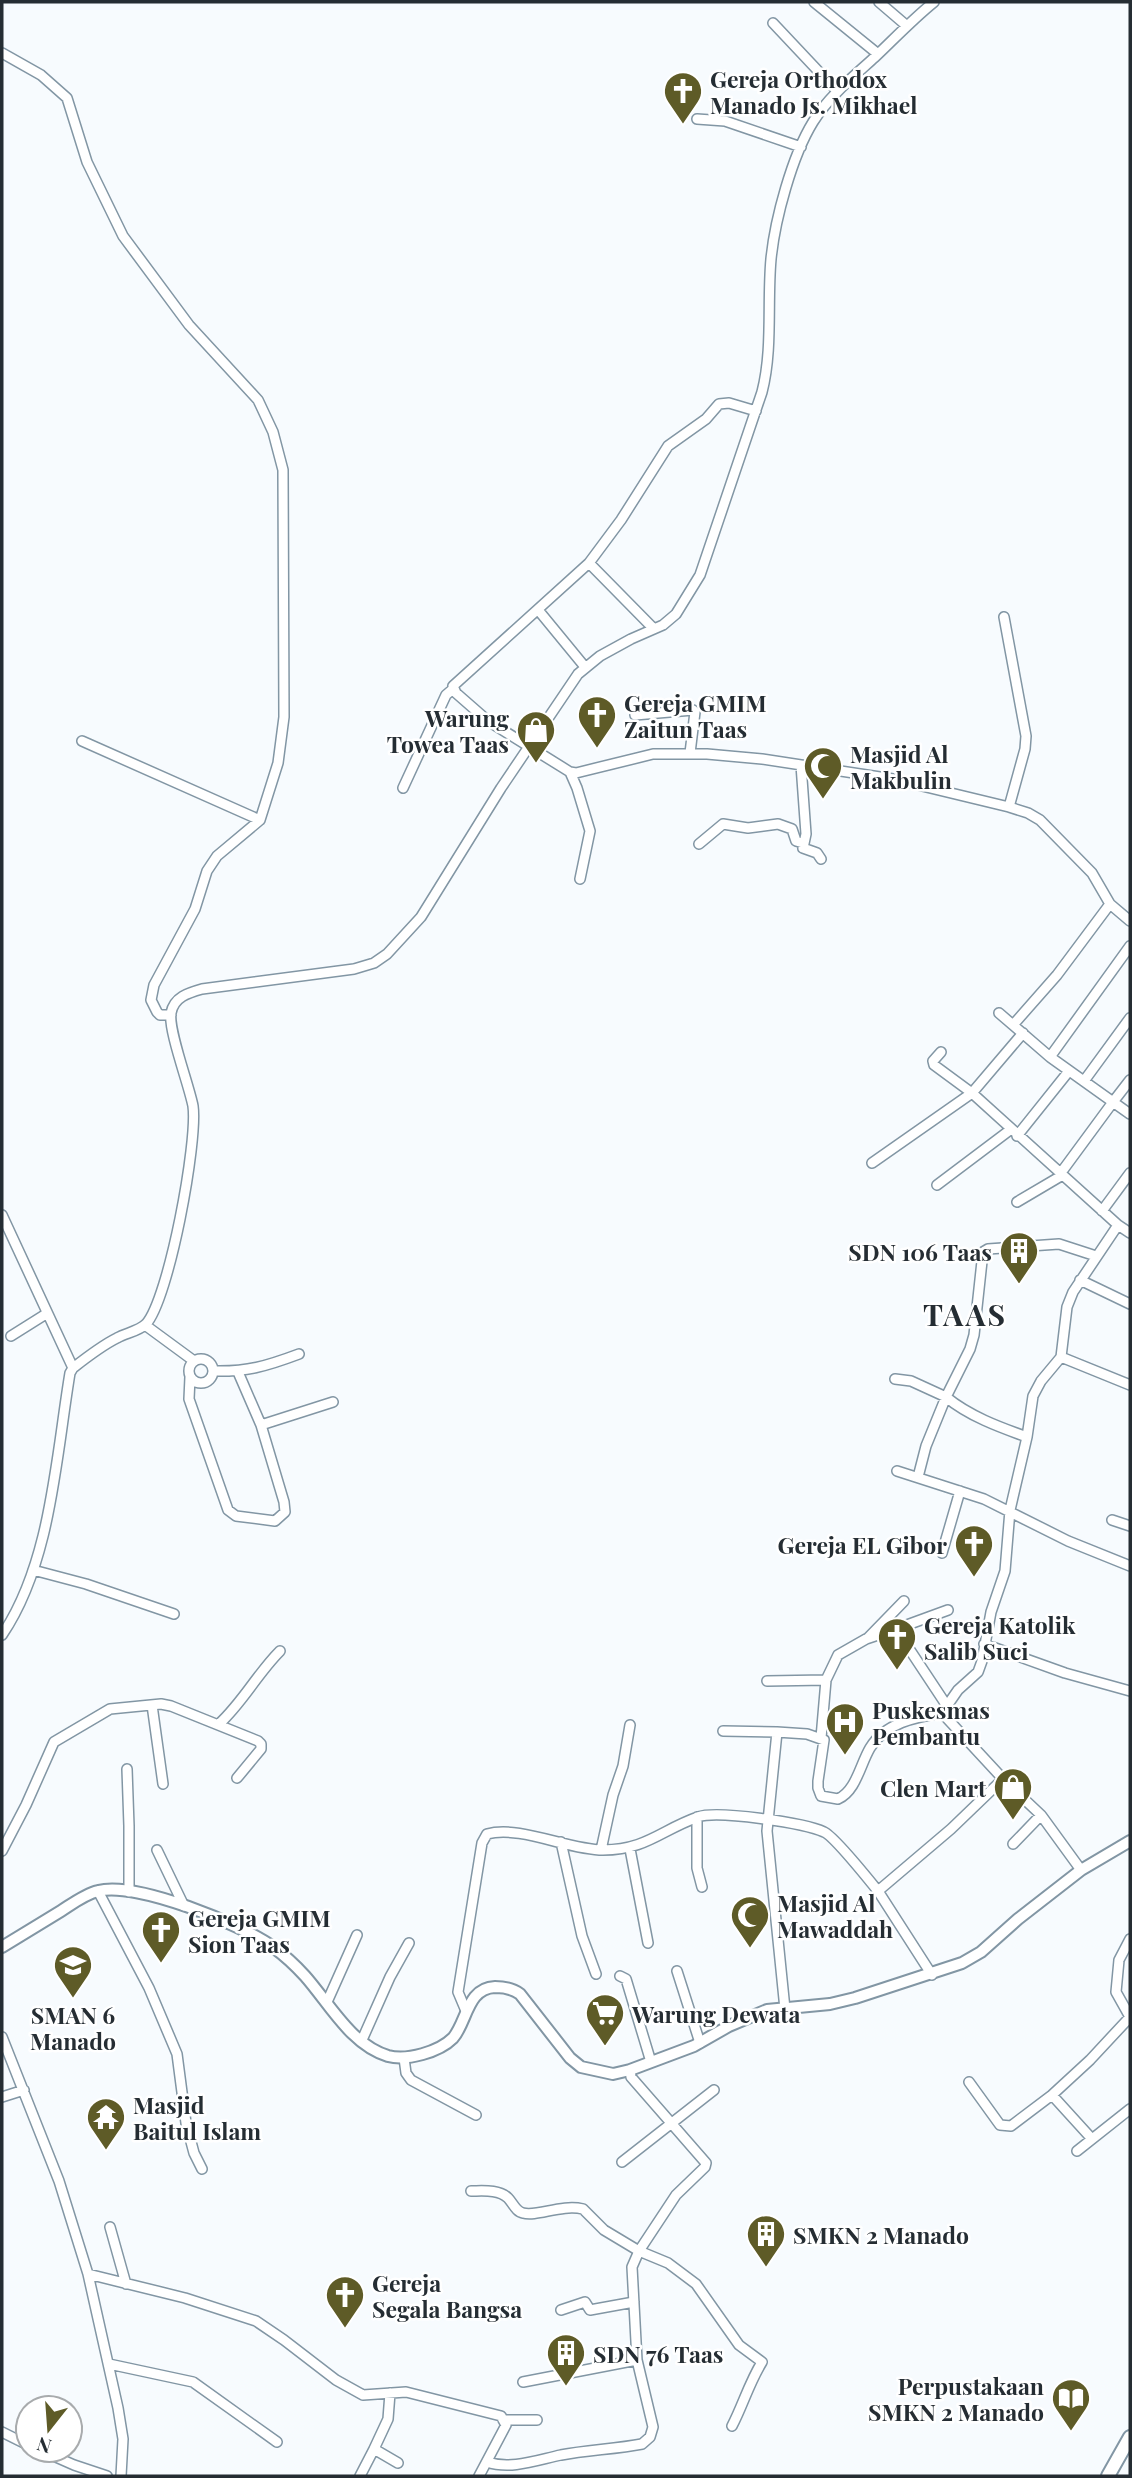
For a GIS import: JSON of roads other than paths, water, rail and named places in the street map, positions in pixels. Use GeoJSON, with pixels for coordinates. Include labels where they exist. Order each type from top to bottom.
{"type":"FeatureCollection","features":[{"type":"Feature","properties":{"kind":"main road"},"geometry":{"type":"LineString","coordinates":[[1108,2476],[1130,2437]]}},
{"type":"Feature","properties":{"kind":"street"},"geometry":{"type":"LineString","coordinates":[[814,2],[878,54]]}},
{"type":"Feature","properties":{"kind":"street"},"geometry":{"type":"LineString","coordinates":[[879,2],[907,26]]}},
{"type":"Feature","properties":{"kind":"street"},"geometry":{"type":"LineString","coordinates":[[2,1636],[23,1598],[33,1570],[56,1469],[70,1373],[103,1346],[145,1325],[158,1302],[165,1281],[194,1123],[188,1087],[171,1026],[174,1002],[192,991],[334,973],[374,963],[387,954],[421,917],[530,745],[585,667],[600,656],[663,625],[676,614],[700,575],[750,409],[767,371],[771,260],[775,232],[801,147],[814,120],[837,92],[934,2]]}},
{"type":"Feature","properties":{"kind":"street"},"geometry":{"type":"LineString","coordinates":[[773,23],[837,92]]}},
{"type":"Feature","properties":{"kind":"street"},"geometry":{"type":"LineString","coordinates":[[2,53],[41,75],[67,98],[87,162],[123,236],[189,325],[258,400],[273,432],[283,470],[284,717],[278,763],[260,820],[217,856],[207,871],[195,909],[158,976],[151,1000],[160,1015],[171,1015]]}},
{"type":"Feature","properties":{"kind":"street"},"geometry":{"type":"LineString","coordinates":[[697,119],[725,121],[801,147]]}},
{"type":"Feature","properties":{"kind":"street"},"geometry":{"type":"LineString","coordinates":[[403,788],[446,695],[473,667],[539,611],[589,563],[621,520],[668,446],[706,419],[717,405],[723,403],[750,409]]}},
{"type":"Feature","properties":{"kind":"street"},"geometry":{"type":"LineString","coordinates":[[589,563],[653,628]]}},
{"type":"Feature","properties":{"kind":"street"},"geometry":{"type":"LineString","coordinates":[[539,611],[585,667]]}},
{"type":"Feature","properties":{"kind":"street"},"geometry":{"type":"LineString","coordinates":[[1004,617],[1026,736],[1009,807]]}},
{"type":"Feature","properties":{"kind":"street"},"geometry":{"type":"LineString","coordinates":[[453,689],[488,721],[570,772],[576,773],[653,754],[690,753],[762,759],[893,779],[1009,807],[1034,816],[1047,827],[1092,873],[1110,904],[1130,921]]}},
{"type":"Feature","properties":{"kind":"street"},"geometry":{"type":"LineString","coordinates":[[635,715],[694,710],[690,753]]}},
{"type":"Feature","properties":{"kind":"street"},"geometry":{"type":"LineString","coordinates":[[82,741],[260,820]]}},
{"type":"Feature","properties":{"kind":"street"},"geometry":{"type":"LineString","coordinates":[[801,765],[806,834],[803,844],[805,850],[817,853],[821,859]]}},
{"type":"Feature","properties":{"kind":"street"},"geometry":{"type":"LineString","coordinates":[[570,772],[590,831],[580,879]]}},
{"type":"Feature","properties":{"kind":"street"},"geometry":{"type":"LineString","coordinates":[[699,844],[726,823],[748,828],[782,824],[792,829],[796,841],[803,844]]}},
{"type":"Feature","properties":{"kind":"street"},"geometry":{"type":"LineString","coordinates":[[1013,1025],[1057,975],[1110,904]]}},
{"type":"Feature","properties":{"kind":"street"},"geometry":{"type":"LineString","coordinates":[[1050,1057],[1130,946]]}},
{"type":"Feature","properties":{"kind":"street"},"geometry":{"type":"LineString","coordinates":[[999,1013],[1050,1057],[1130,1114]]}},
{"type":"Feature","properties":{"kind":"street"},"geometry":{"type":"LineString","coordinates":[[1084,1081],[1130,1018]]}},
{"type":"Feature","properties":{"kind":"street"},"geometry":{"type":"LineString","coordinates":[[872,1163],[972,1093],[1023,1033]]}},
{"type":"Feature","properties":{"kind":"street"},"geometry":{"type":"LineString","coordinates":[[941,1052],[933,1061],[934,1065],[972,1093],[1013,1133],[1130,1233]]}},
{"type":"Feature","properties":{"kind":"street"},"geometry":{"type":"LineString","coordinates":[[937,1185],[1013,1133],[1069,1071]]}},
{"type":"Feature","properties":{"kind":"street"},"geometry":{"type":"LineString","coordinates":[[1017,1202],[1061,1175],[1130,1080]]}},
{"type":"Feature","properties":{"kind":"street"},"geometry":{"type":"LineString","coordinates":[[1102,1211],[1130,1173]]}},
{"type":"Feature","properties":{"kind":"street"},"geometry":{"type":"LineString","coordinates":[[2,1215],[73,1368]]}},
{"type":"Feature","properties":{"kind":"street"},"geometry":{"type":"LineString","coordinates":[[723,1731],[777,1732],[821,1738],[825,1742],[818,1775],[819,1793],[827,1799],[838,1799],[847,1793],[871,1747],[883,1733],[902,1722],[945,1709],[958,1690],[978,1672],[991,1612],[1005,1571],[1010,1510],[1036,1389],[1060,1357],[1068,1307],[1080,1280],[1118,1225]]}},
{"type":"Feature","properties":{"kind":"street"},"geometry":{"type":"LineString","coordinates":[[918,1477],[926,1446],[946,1396],[970,1349],[974,1335],[983,1252],[988,1249],[1052,1243],[1096,1256]]}},
{"type":"Feature","properties":{"kind":"street"},"geometry":{"type":"LineString","coordinates":[[1080,1280],[1130,1304]]}},
{"type":"Feature","properties":{"kind":"street"},"geometry":{"type":"LineString","coordinates":[[11,1336],[46,1314]]}},
{"type":"Feature","properties":{"kind":"street"},"geometry":{"type":"LineString","coordinates":[[145,1325],[194,1361],[207,1361],[213,1371]]}},
{"type":"Feature","properties":{"kind":"street"},"geometry":{"type":"LineString","coordinates":[[213,1371],[259,1369],[299,1354]]}},
{"type":"Feature","properties":{"kind":"street"},"geometry":{"type":"LineString","coordinates":[[1060,1357],[1130,1385]]}},
{"type":"Feature","properties":{"kind":"street"},"geometry":{"type":"LineString","coordinates":[[194,1361],[189,1371],[189,1399],[228,1510],[236,1516],[275,1521],[285,1512],[284,1502],[261,1425],[238,1372]]}},
{"type":"Feature","properties":{"kind":"street"},"geometry":{"type":"LineString","coordinates":[[190,1377],[195,1381],[207,1381],[213,1371]]}},
{"type":"Feature","properties":{"kind":"street"},"geometry":{"type":"LineString","coordinates":[[895,1379],[911,1381],[946,1396],[956,1406],[1027,1437]]}},
{"type":"Feature","properties":{"kind":"street"},"geometry":{"type":"LineString","coordinates":[[261,1425],[333,1402]]}},
{"type":"Feature","properties":{"kind":"street"},"geometry":{"type":"LineString","coordinates":[[897,1471],[1010,1510],[1068,1541],[1130,1566]]}},
{"type":"Feature","properties":{"kind":"street"},"geometry":{"type":"LineString","coordinates":[[942,1553],[960,1491]]}},
{"type":"Feature","properties":{"kind":"street"},"geometry":{"type":"LineString","coordinates":[[1112,1520],[1130,1526]]}},
{"type":"Feature","properties":{"kind":"street"},"geometry":{"type":"LineString","coordinates":[[33,1570],[86,1584],[174,1614]]}},
{"type":"Feature","properties":{"kind":"street"},"geometry":{"type":"LineString","coordinates":[[866,1639],[904,1601]]}},
{"type":"Feature","properties":{"kind":"street"},"geometry":{"type":"LineString","coordinates":[[821,1738],[826,1680],[838,1654],[866,1639],[948,1610]]}},
{"type":"Feature","properties":{"kind":"street"},"geometry":{"type":"LineString","coordinates":[[896,1629],[945,1709],[1006,1782],[1041,1815],[1081,1870]]}},
{"type":"Feature","properties":{"kind":"street"},"geometry":{"type":"LineString","coordinates":[[984,1644],[1065,1673],[1130,1691]]}},
{"type":"Feature","properties":{"kind":"street"},"geometry":{"type":"LineString","coordinates":[[219,1724],[236,1708],[257,1676],[280,1651]]}},
{"type":"Feature","properties":{"kind":"street"},"geometry":{"type":"LineString","coordinates":[[767,1681],[826,1680]]}},
{"type":"Feature","properties":{"kind":"street"},"geometry":{"type":"LineString","coordinates":[[157,1704],[163,1784]]}},
{"type":"Feature","properties":{"kind":"street"},"geometry":{"type":"LineString","coordinates":[[2,1851],[54,1742],[110,1709],[157,1704],[172,1706],[261,1744],[261,1749],[237,1778]]}},
{"type":"Feature","properties":{"kind":"street"},"geometry":{"type":"LineString","coordinates":[[601,1850],[628,1745],[630,1725]]}},
{"type":"Feature","properties":{"kind":"street"},"geometry":{"type":"LineString","coordinates":[[777,1732],[766,1831],[785,2009]]}},
{"type":"Feature","properties":{"kind":"street"},"geometry":{"type":"LineString","coordinates":[[127,1769],[129,1892]]}},
{"type":"Feature","properties":{"kind":"street"},"geometry":{"type":"LineString","coordinates":[[881,1895],[1006,1782]]}},
{"type":"Feature","properties":{"kind":"street"},"geometry":{"type":"LineString","coordinates":[[466,2011],[458,1992],[482,1843],[487,1835],[495,1832],[601,1850],[630,1849],[697,1817],[715,1814],[796,1824],[825,1832],[881,1895],[932,1975]]}},
{"type":"Feature","properties":{"kind":"street"},"geometry":{"type":"LineString","coordinates":[[1013,1844],[1041,1815]]}},
{"type":"Feature","properties":{"kind":"street"},"geometry":{"type":"LineString","coordinates":[[697,1817],[698,1868],[702,1887]]}},
{"type":"Feature","properties":{"kind":"street"},"geometry":{"type":"LineString","coordinates":[[2,1947],[97,1891],[116,1889],[184,1906],[226,1922],[273,1947],[303,1974],[352,2032],[386,2055],[404,2058],[433,2049],[453,2038],[466,2011],[483,1990],[491,1987],[513,1989],[570,2058],[581,2067],[613,2074],[700,2043],[748,2017],[767,2010],[830,2004],[855,1998],[962,1963],[981,1952],[1081,1870],[1130,1841]]}},
{"type":"Feature","properties":{"kind":"street"},"geometry":{"type":"LineString","coordinates":[[561,1842],[582,1936],[596,1974]]}},
{"type":"Feature","properties":{"kind":"street"},"geometry":{"type":"LineString","coordinates":[[630,1849],[648,1943]]}},
{"type":"Feature","properties":{"kind":"street"},"geometry":{"type":"LineString","coordinates":[[157,1850],[184,1906]]}},
{"type":"Feature","properties":{"kind":"street"},"geometry":{"type":"LineString","coordinates":[[97,1891],[149,1988],[173,2043],[178,2060],[186,2123],[194,2153],[202,2169]]}},
{"type":"Feature","properties":{"kind":"street"},"geometry":{"type":"LineString","coordinates":[[327,2002],[357,1935]]}},
{"type":"Feature","properties":{"kind":"street"},"geometry":{"type":"LineString","coordinates":[[969,2082],[1000,2125],[1005,2127],[1011,2126],[1052,2095],[1090,2060],[1130,2017],[1116,1992],[1119,1960],[1130,1939]]}},
{"type":"Feature","properties":{"kind":"street"},"geometry":{"type":"LineString","coordinates":[[362,2040],[390,1977],[410,1942]]}},
{"type":"Feature","properties":{"kind":"street"},"geometry":{"type":"LineString","coordinates":[[677,1971],[700,2043]]}},
{"type":"Feature","properties":{"kind":"street"},"geometry":{"type":"LineString","coordinates":[[620,1976],[626,1979],[652,2062]]}},
{"type":"Feature","properties":{"kind":"street"},"geometry":{"type":"LineString","coordinates":[[2,2037],[59,2181],[88,2274],[123,2439],[121,2476]]}},
{"type":"Feature","properties":{"kind":"street"},"geometry":{"type":"LineString","coordinates":[[404,2058],[406,2073],[411,2080],[476,2115]]}},
{"type":"Feature","properties":{"kind":"street"},"geometry":{"type":"LineString","coordinates":[[487,2462],[500,2466],[642,2444],[650,2437],[653,2427],[637,2360],[632,2267],[639,2251],[676,2195],[706,2163],[632,2077],[630,2070]]}},
{"type":"Feature","properties":{"kind":"street"},"geometry":{"type":"LineString","coordinates":[[2,2097],[24,2090]]}},
{"type":"Feature","properties":{"kind":"street"},"geometry":{"type":"LineString","coordinates":[[622,2162],[714,2090]]}},
{"type":"Feature","properties":{"kind":"street"},"geometry":{"type":"LineString","coordinates":[[1052,2095],[1092,2139]]}},
{"type":"Feature","properties":{"kind":"street"},"geometry":{"type":"LineString","coordinates":[[1077,2151],[1130,2109]]}},
{"type":"Feature","properties":{"kind":"street"},"geometry":{"type":"LineString","coordinates":[[471,2191],[502,2194],[509,2198],[518,2211],[525,2214],[560,2207],[588,2211],[604,2230],[639,2251],[668,2263],[696,2284],[739,2345],[762,2362],[748,2384],[732,2426]]}},
{"type":"Feature","properties":{"kind":"street"},"geometry":{"type":"LineString","coordinates":[[110,2227],[126,2284]]}},
{"type":"Feature","properties":{"kind":"street"},"geometry":{"type":"LineString","coordinates":[[88,2274],[185,2298],[256,2321],[303,2353],[336,2380],[363,2395],[406,2392],[489,2412],[505,2420],[537,2420]]}},
{"type":"Feature","properties":{"kind":"street"},"geometry":{"type":"LineString","coordinates":[[561,2310],[580,2302],[585,2302],[590,2310],[634,2302]]}},
{"type":"Feature","properties":{"kind":"street"},"geometry":{"type":"LineString","coordinates":[[523,2382],[637,2360]]}},
{"type":"Feature","properties":{"kind":"street"},"geometry":{"type":"LineString","coordinates":[[109,2364],[193,2382],[277,2442]]}},
{"type":"Feature","properties":{"kind":"street"},"geometry":{"type":"LineString","coordinates":[[360,2476],[388,2419],[390,2393]]}},
{"type":"Feature","properties":{"kind":"street"},"geometry":{"type":"LineString","coordinates":[[479,2476],[504,2429],[505,2420]]}},
{"type":"Feature","properties":{"kind":"street"},"geometry":{"type":"LineString","coordinates":[[374,2449],[398,2463]]}},
{"type":"Feature","properties":{"kind":"street"},"geometry":{"type":"LineString","coordinates":[[72,2464],[107,2476]]}},
{"type":"Feature","properties":{"kind":"place","name":"Gereja Orthodox Manado Js. Mikhael"},"geometry":{"type":"Point","coordinates":[683,125]}},
{"type":"Feature","properties":{"kind":"place","name":"Gereja GMIM Zaitun Taas"},"geometry":{"type":"Point","coordinates":[597,749]}},
{"type":"Feature","properties":{"kind":"place","name":"Warung Towea Taas"},"geometry":{"type":"Point","coordinates":[536,764]}},
{"type":"Feature","properties":{"kind":"place","name":"Masjid Al Makbulin"},"geometry":{"type":"Point","coordinates":[823,800]}},
{"type":"Feature","properties":{"kind":"place","name":"SDN 106 Taas"},"geometry":{"type":"Point","coordinates":[1019,1285]}},
{"type":"Feature","properties":{"kind":"place","name":"Gereja EL Gibor"},"geometry":{"type":"Point","coordinates":[974,1578]}},
{"type":"Feature","properties":{"kind":"place","name":"Gereja Katolik Salib Suci"},"geometry":{"type":"Point","coordinates":[897,1671]}},
{"type":"Feature","properties":{"kind":"place","name":"Puskesmas Pembantu"},"geometry":{"type":"Point","coordinates":[845,1756]}},
{"type":"Feature","properties":{"kind":"place","name":"Clen Mart"},"geometry":{"type":"Point","coordinates":[1013,1821]}},
{"type":"Feature","properties":{"kind":"place","name":"Masjid Al Mawaddah"},"geometry":{"type":"Point","coordinates":[750,1949]}},
{"type":"Feature","properties":{"kind":"place","name":"Gereja GMIM Sion Taas"},"geometry":{"type":"Point","coordinates":[161,1964]}},
{"type":"Feature","properties":{"kind":"place","name":"SMAN 6 Manado"},"geometry":{"type":"Point","coordinates":[73,1999]}},
{"type":"Feature","properties":{"kind":"place","name":"Warung Dewata"},"geometry":{"type":"Point","coordinates":[605,2047]}},
{"type":"Feature","properties":{"kind":"place","name":"Masjid Baitul Islam"},"geometry":{"type":"Point","coordinates":[106,2151]}},
{"type":"Feature","properties":{"kind":"place","name":"SMKN 2 Manado"},"geometry":{"type":"Point","coordinates":[766,2268]}},
{"type":"Feature","properties":{"kind":"place","name":"Gereja Segala Bangsa"},"geometry":{"type":"Point","coordinates":[345,2329]}},
{"type":"Feature","properties":{"kind":"place","name":"SDN 76 Taas"},"geometry":{"type":"Point","coordinates":[566,2387]}},
{"type":"Feature","properties":{"kind":"place","name":"Perpustakaan SMKN 2 Manado"},"geometry":{"type":"Point","coordinates":[1071,2432]}},
{"type":"Feature","properties":{"kind":"district","name":"TAAS"},"geometry":{"type":"Point","coordinates":[965,1314]}}]}
